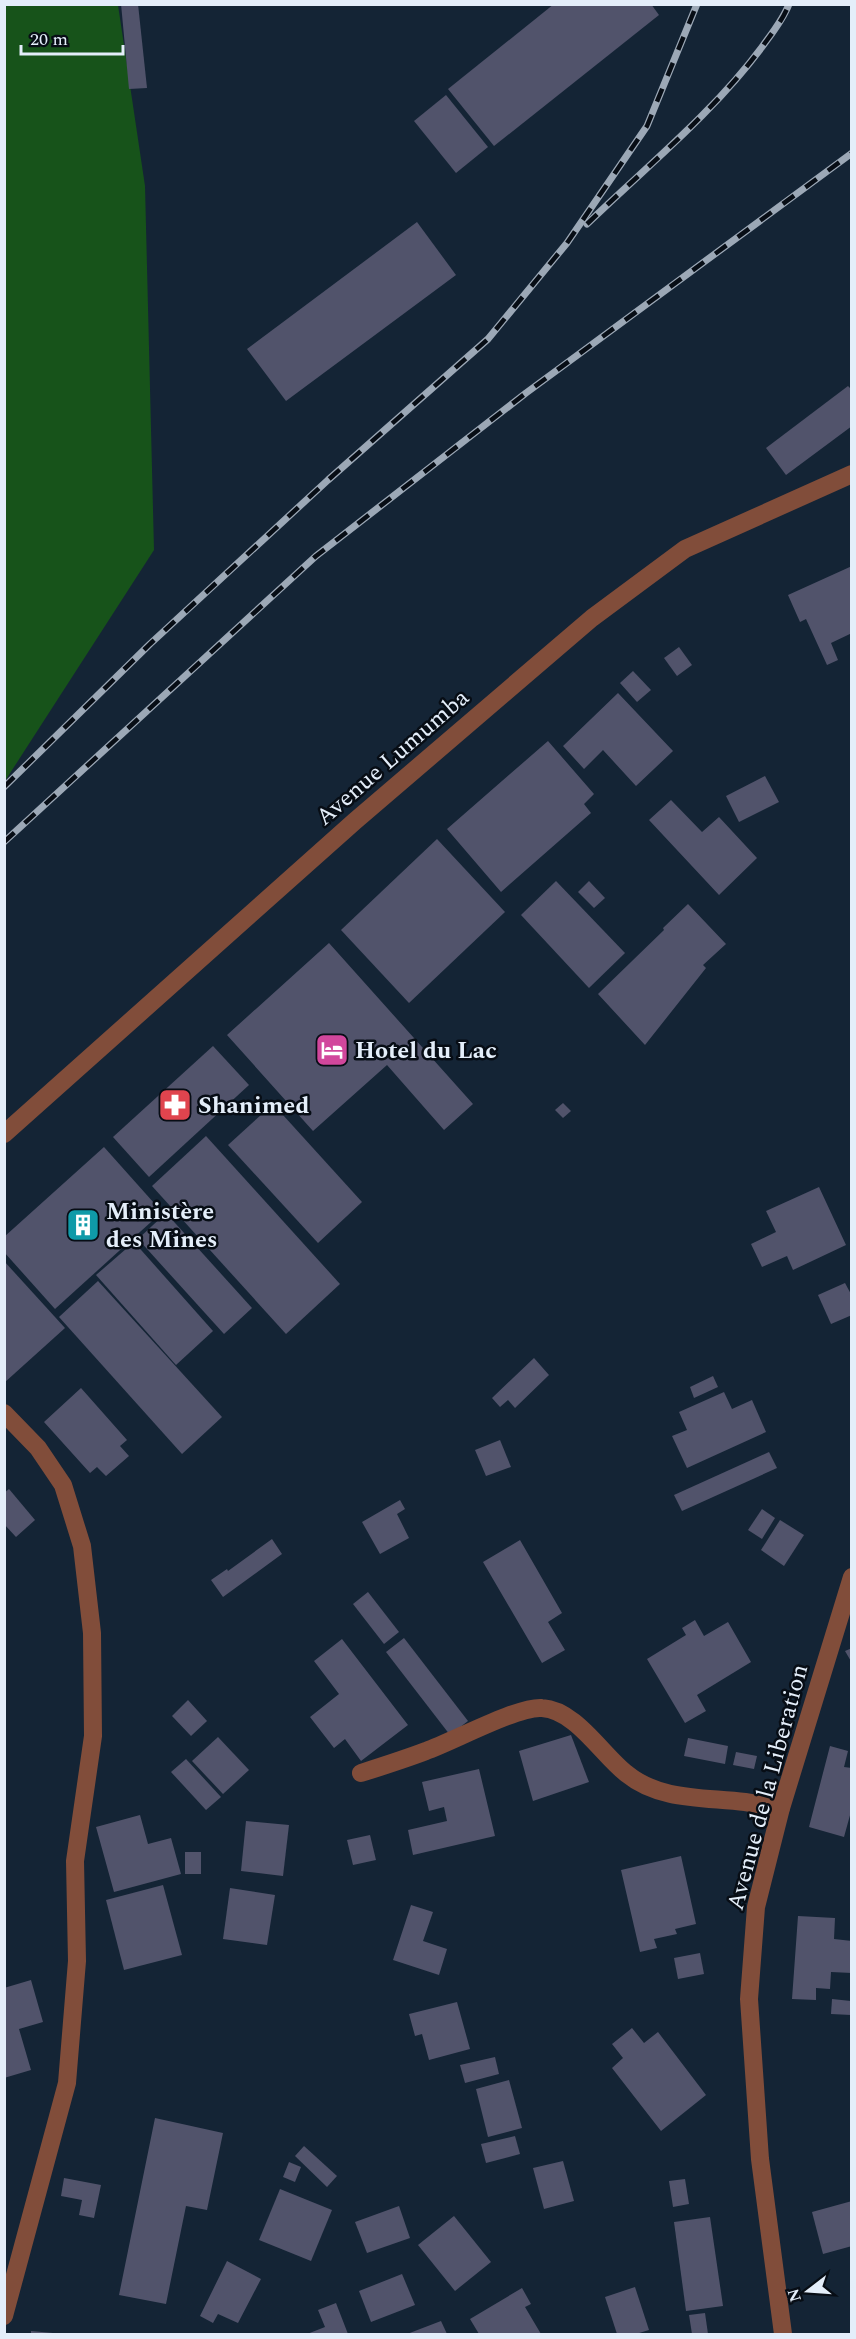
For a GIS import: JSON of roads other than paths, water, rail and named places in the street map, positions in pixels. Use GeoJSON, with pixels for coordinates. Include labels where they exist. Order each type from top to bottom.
{"type":"FeatureCollection","features":[{"type":"Feature","properties":{"kind":"street","name":"Avenue Lumumba"},"geometry":{"type":"LineString","coordinates":[[4,1134],[355,821],[592,618],[685,549],[852,474]]}},
{"type":"Feature","properties":{"kind":"street"},"geometry":{"type":"LineString","coordinates":[[4,1413],[38,1448],[63,1485],[82,1546],[92,1633],[93,1736],[75,1861],[77,1961],[67,2083],[4,2316]]}},
{"type":"Feature","properties":{"kind":"street","name":"Avenue de la Liberation"},"geometry":{"type":"LineString","coordinates":[[783,2334],[760,2159],[749,1999],[756,1907],[781,1808],[852,1577]]}},
{"type":"Feature","properties":{"kind":"street"},"geometry":{"type":"LineString","coordinates":[[361,1773],[427,1751],[520,1712],[541,1708],[560,1714],[605,1750],[627,1775],[654,1789],[687,1797],[781,1808]]}},
{"type":"Feature","properties":{"kind":"railway"},"geometry":{"type":"LineString","coordinates":[[4,787],[150,644],[328,480],[488,339],[567,243],[647,126],[697,4]]}},
{"type":"Feature","properties":{"kind":"railway"},"geometry":{"type":"LineString","coordinates":[[587,224],[701,117],[762,47],[789,4]]}},
{"type":"Feature","properties":{"kind":"railway"},"geometry":{"type":"LineString","coordinates":[[4,842],[316,556],[526,393],[852,153]]}},
{"type":"Feature","properties":{"kind":"place","name":"Hotel du Lac"},"geometry":{"type":"Point","coordinates":[332,1050]}},
{"type":"Feature","properties":{"kind":"place","name":"Shanimed"},"geometry":{"type":"Point","coordinates":[175,1105]}},
{"type":"Feature","properties":{"kind":"place","name":"Ministère des Mines"},"geometry":{"type":"Point","coordinates":[83,1225]}}]}
